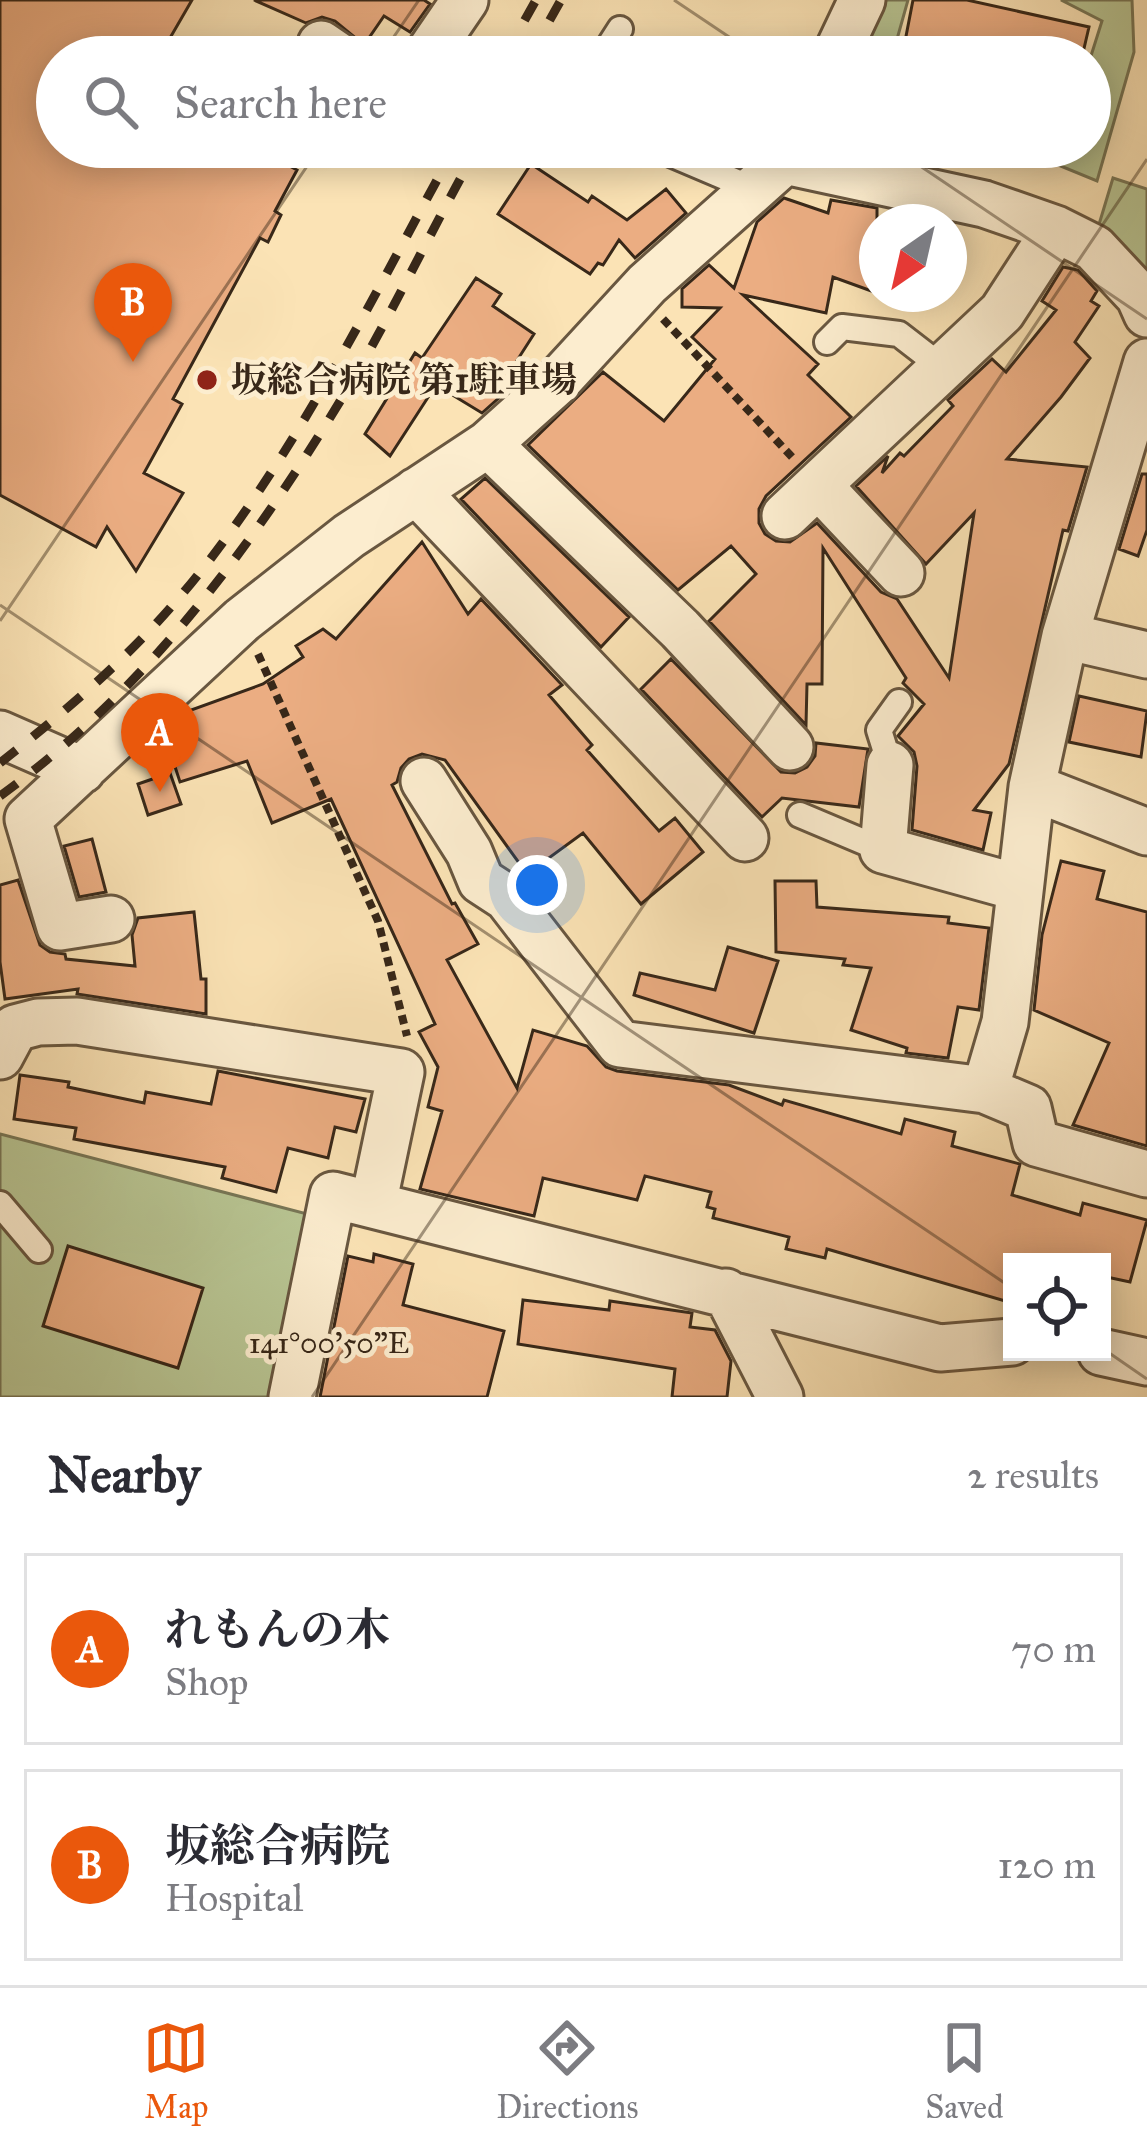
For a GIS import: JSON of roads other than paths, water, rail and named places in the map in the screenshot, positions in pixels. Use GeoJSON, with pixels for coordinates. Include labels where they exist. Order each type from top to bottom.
{"type":"FeatureCollection","features":[{"type":"Feature","properties":{"kind":"street"},"geometry":{"type":"LineString","coordinates":[[440,36],[464,0]]}},
{"type":"Feature","properties":{"kind":"street"},"geometry":{"type":"LineString","coordinates":[[845,36],[862,0]]}},
{"type":"Feature","properties":{"kind":"street"},"geometry":{"type":"LineString","coordinates":[[111,920],[60,927],[28,819],[242,620],[349,536],[488,444],[556,383],[647,284],[775,168]]}},
{"type":"Feature","properties":{"kind":"street"},"geometry":{"type":"LineString","coordinates":[[788,168],[984,204],[1056,229],[1094,248],[1139,296],[1147,314]]}},
{"type":"Feature","properties":{"kind":"street"},"geometry":{"type":"LineString","coordinates":[[785,516],[1003,312],[1056,229]]}},
{"type":"Feature","properties":{"kind":"street"},"geometry":{"type":"LineString","coordinates":[[985,1090],[1005,1022],[1032,787],[1065,637],[1147,362]]}},
{"type":"Feature","properties":{"kind":"street"},"geometry":{"type":"LineString","coordinates":[[488,444],[680,629],[790,747]]}},
{"type":"Feature","properties":{"kind":"street"},"geometry":{"type":"LineString","coordinates":[[818,485],[901,573]]}},
{"type":"Feature","properties":{"kind":"street"},"geometry":{"type":"LineString","coordinates":[[416,491],[745,838]]}},
{"type":"Feature","properties":{"kind":"street"},"geometry":{"type":"LineString","coordinates":[[1065,637],[1147,655]]}},
{"type":"Feature","properties":{"kind":"street"},"geometry":{"type":"LineString","coordinates":[[0,734],[82,770]]}},
{"type":"Feature","properties":{"kind":"street"},"geometry":{"type":"LineString","coordinates":[[890,765],[883,850],[1020,888]]}},
{"type":"Feature","properties":{"kind":"street"},"geometry":{"type":"LineString","coordinates":[[424,781],[482,881],[507,898],[620,1044],[985,1090],[1028,1108],[1036,1143],[1147,1174]]}},
{"type":"Feature","properties":{"kind":"street"},"geometry":{"type":"LineString","coordinates":[[1032,787],[1147,832]]}},
{"type":"Feature","properties":{"kind":"street"},"geometry":{"type":"LineString","coordinates":[[0,1057],[15,1028],[77,1021],[401,1072],[373,1205]]}},
{"type":"Feature","properties":{"kind":"street"},"geometry":{"type":"LineString","coordinates":[[292,1397],[333,1195],[940,1348],[1003,1343]]}},
{"type":"Feature","properties":{"kind":"street"},"geometry":{"type":"LineString","coordinates":[[726,1292],[779,1397]]}},
{"type":"Feature","properties":{"kind":"street"},"geometry":{"type":"LineString","coordinates":[[1111,1354],[1147,1362]]}},
{"type":"Feature","properties":{"kind":"lane"},"geometry":{"type":"LineString","coordinates":[[616,36],[620,29]]}},
{"type":"Feature","properties":{"kind":"lane"},"geometry":{"type":"LineString","coordinates":[[827,342],[842,327],[899,334],[943,368]]}},
{"type":"Feature","properties":{"kind":"lane"},"geometry":{"type":"LineString","coordinates":[[890,765],[879,730],[899,702]]}},
{"type":"Feature","properties":{"kind":"lane"},"geometry":{"type":"LineString","coordinates":[[800,815],[883,850]]}},
{"type":"Feature","properties":{"kind":"lane"},"geometry":{"type":"LineString","coordinates":[[0,1204],[39,1250]]}},
{"type":"Feature","properties":{"kind":"railway"},"geometry":{"type":"LineString","coordinates":[[516,36],[536,0]]}},
{"type":"Feature","properties":{"kind":"railway"},"geometry":{"type":"LineString","coordinates":[[541,36],[561,0]]}},
{"type":"Feature","properties":{"kind":"railway"},"geometry":{"type":"LineString","coordinates":[[0,763],[134,647],[239,521],[317,398],[444,168]]}},
{"type":"Feature","properties":{"kind":"railway"},"geometry":{"type":"LineString","coordinates":[[0,796],[103,709],[195,610],[236,557],[348,388],[467,168]]}},
{"type":"Feature","properties":{"kind":"place","name":"坂総合病院"},"geometry":{"type":"Point","coordinates":[133,362]}},
{"type":"Feature","properties":{"kind":"place","name":"坂総合病院 第1駐車場"},"geometry":{"type":"Point","coordinates":[207,380]}},
{"type":"Feature","properties":{"kind":"place","name":"れもんの木"},"geometry":{"type":"Point","coordinates":[160,792]}}]}
